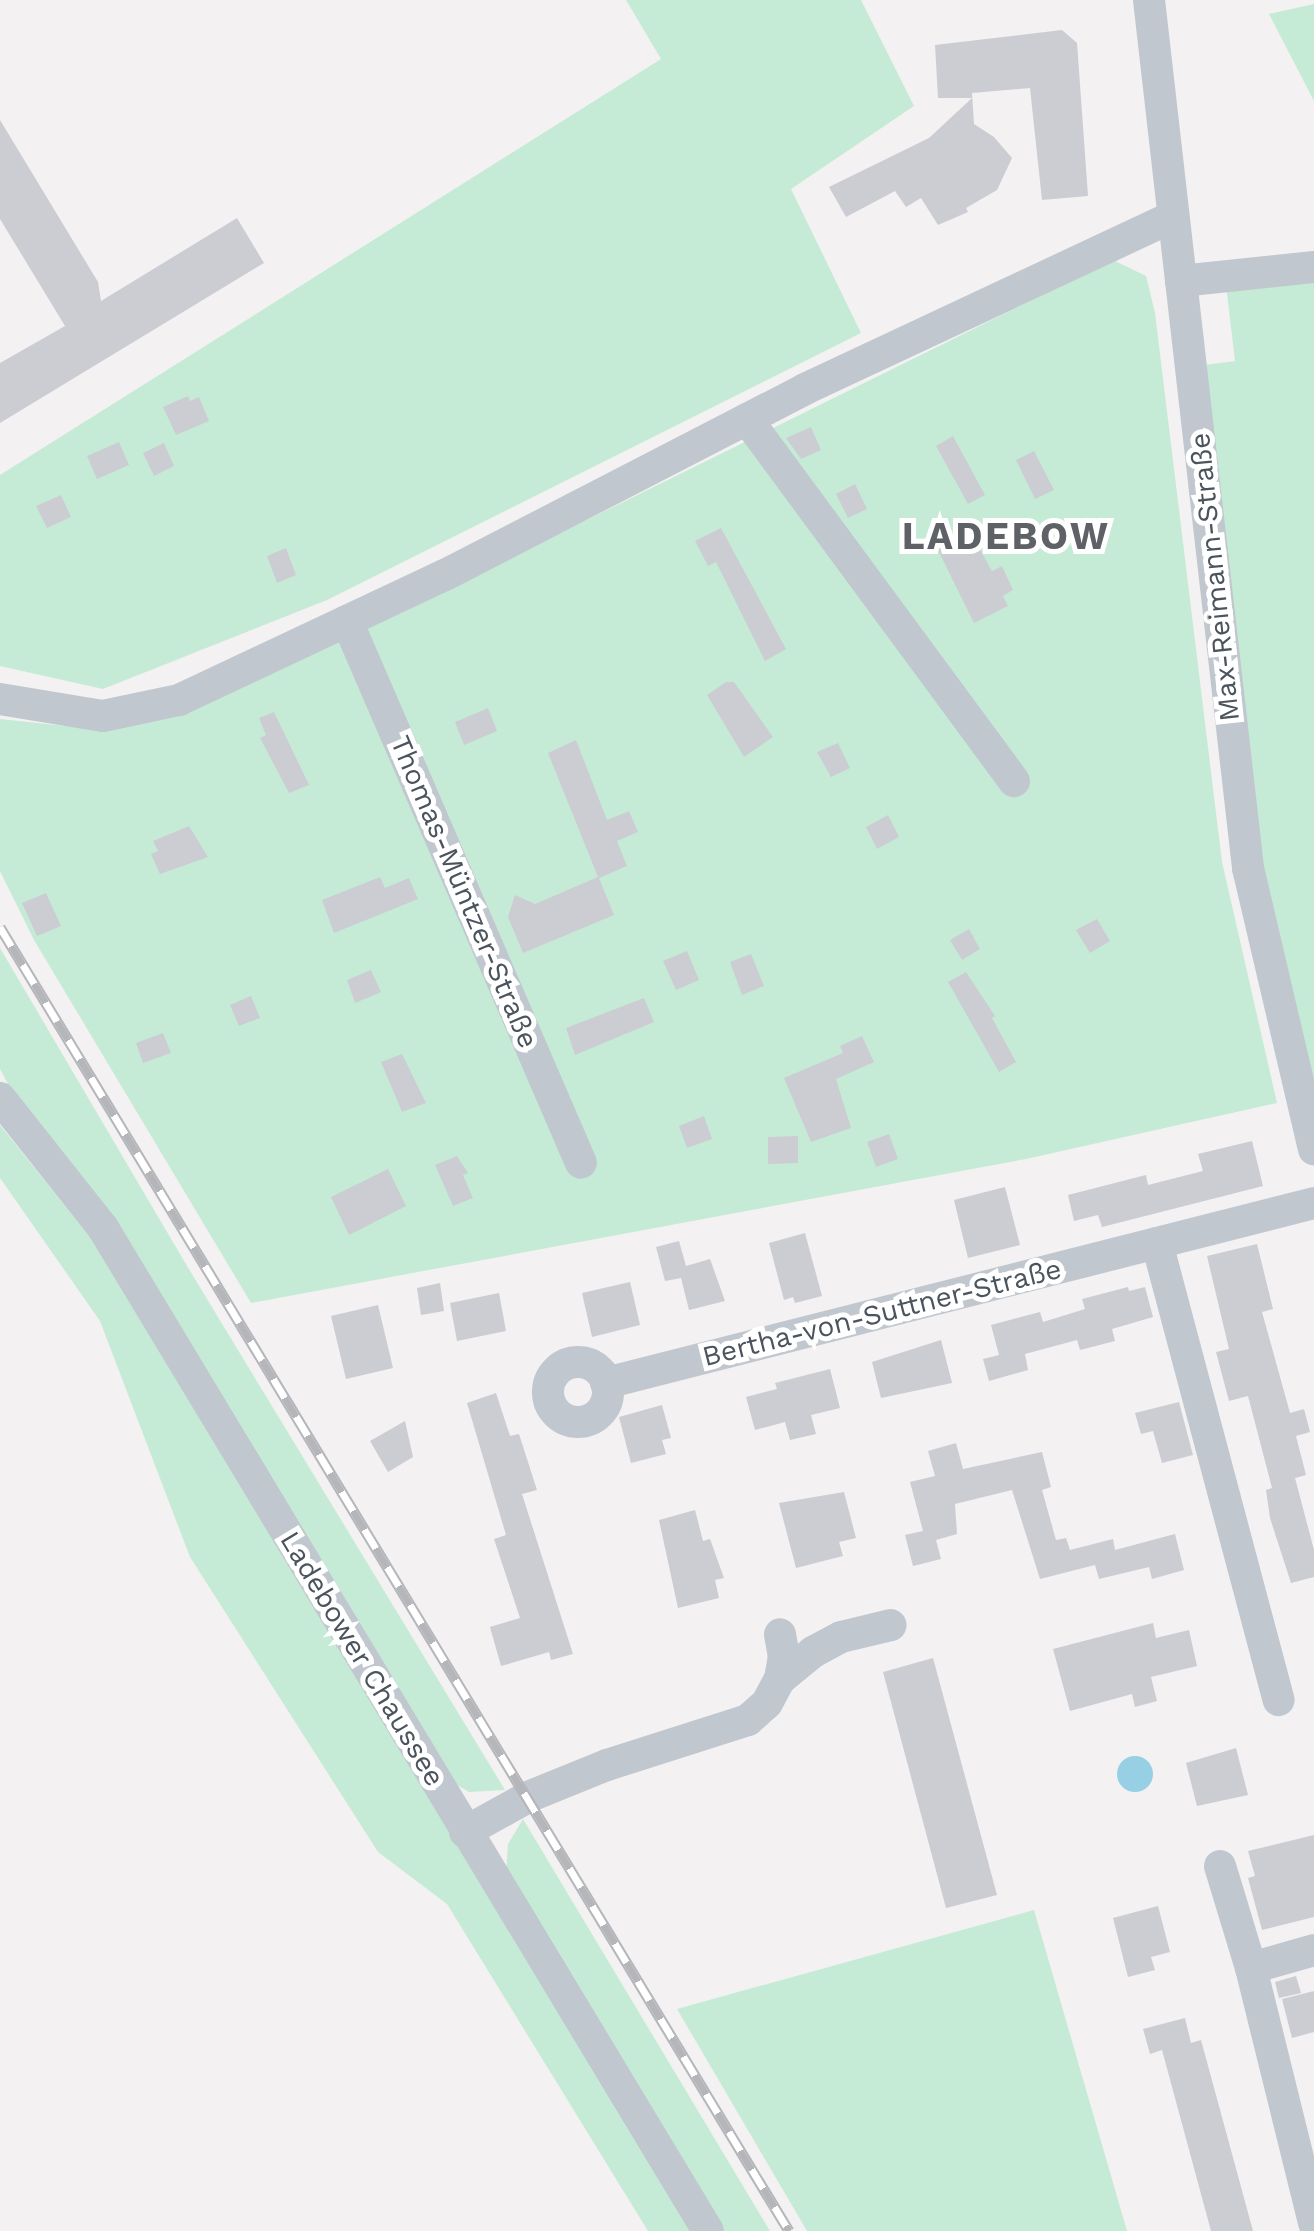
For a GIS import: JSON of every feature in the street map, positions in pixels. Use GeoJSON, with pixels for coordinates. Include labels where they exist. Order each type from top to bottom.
{"type":"FeatureCollection","features":[{"type":"Feature","properties":{"kind":"street","name":"Max-Reimann-Straße"},"geometry":{"type":"LineString","coordinates":[[1149,0],[1170,218],[1181,281],[1248,868],[1314,1148]]}},
{"type":"Feature","properties":{"kind":"street"},"geometry":{"type":"LineString","coordinates":[[0,699],[103,716],[179,700],[347,621],[747,419],[1170,218]]}},
{"type":"Feature","properties":{"kind":"street"},"geometry":{"type":"LineString","coordinates":[[1181,281],[1314,267]]}},
{"type":"Feature","properties":{"kind":"street"},"geometry":{"type":"LineString","coordinates":[[747,419],[1014,781]]}},
{"type":"Feature","properties":{"kind":"street","name":"Thomas-Müntzer-Straße"},"geometry":{"type":"LineString","coordinates":[[347,621],[581,1163]]}},
{"type":"Feature","properties":{"kind":"street","name":"Ladebower Chaussee"},"geometry":{"type":"LineString","coordinates":[[0,1098],[103,1228],[708,2231]]}},
{"type":"Feature","properties":{"kind":"street","name":"Bertha-von-Suttner-Straße"},"geometry":{"type":"LineString","coordinates":[[606,1384],[1314,1202]]}},
{"type":"Feature","properties":{"kind":"street"},"geometry":{"type":"LineString","coordinates":[[1157,1243],[1280,1700]]}},
{"type":"Feature","properties":{"kind":"street"},"geometry":{"type":"LineString","coordinates":[[780,1679],[813,1652],[841,1637],[891,1625]]}},
{"type":"Feature","properties":{"kind":"street"},"geometry":{"type":"LineString","coordinates":[[465,1832],[528,1798],[607,1764],[748,1720],[767,1703],[780,1679],[784,1657],[780,1634]]}},
{"type":"Feature","properties":{"kind":"street"},"geometry":{"type":"LineString","coordinates":[[1220,1866],[1251,1968],[1314,2221]]}},
{"type":"Feature","properties":{"kind":"street"},"geometry":{"type":"LineString","coordinates":[[1251,1968],[1314,1950]]}},
{"type":"Feature","properties":{"kind":"green space"},"geometry":{"type":"Polygon","coordinates":[[[626,0],[861,0],[914,106],[791,189],[861,333],[327,600],[103,689],[0,666],[0,475],[661,59],[626,0]]]}},
{"type":"Feature","properties":{"kind":"green space"},"geometry":{"type":"Polygon","coordinates":[[[1314,4],[1314,101],[1269,14],[1314,4]]]}},
{"type":"Feature","properties":{"kind":"green space"},"geometry":{"type":"Polygon","coordinates":[[[1113,260],[1146,276],[1155,313],[1222,862],[1277,1103],[1026,1159],[251,1303],[34,940],[0,871],[0,719],[75,727],[354,635],[1113,260]]]}},
{"type":"Feature","properties":{"kind":"green space"},"geometry":{"type":"Polygon","coordinates":[[[1314,275],[1314,1101],[1250,829],[1197,366],[1235,361],[1226,285],[1314,275]]]}},
{"type":"Feature","properties":{"kind":"green space"},"geometry":{"type":"Polygon","coordinates":[[[0,948],[187,1266],[505,1790],[469,1792],[452,1782],[14,1095],[0,1069],[0,948]]]}},
{"type":"Feature","properties":{"kind":"green space"},"geometry":{"type":"Polygon","coordinates":[[[0,1125],[90,1237],[690,2231],[648,2231],[447,1904],[378,1852],[190,1557],[100,1321],[0,1178],[0,1125]]]}},
{"type":"Feature","properties":{"kind":"green space"},"geometry":{"type":"Polygon","coordinates":[[[523,1819],[770,2231],[724,2231],[506,1873],[508,1844],[523,1819]]]}},
{"type":"Feature","properties":{"kind":"green space"},"geometry":{"type":"Polygon","coordinates":[[[1034,1910],[1127,2231],[807,2231],[677,2009],[1034,1910]]]}},
{"type":"Feature","properties":{"kind":"water"},"geometry":{"type":"Polygon","coordinates":[[[1135,1756],[1147,1762],[1153,1774],[1147,1786],[1135,1792],[1123,1786],[1117,1774],[1123,1762],[1135,1756]]]}},
{"type":"Feature","properties":{"kind":"building"},"geometry":{"type":"Polygon","coordinates":[[[1062,30],[1077,43],[1088,196],[1042,200],[1030,88],[972,93],[974,124],[994,137],[1012,158],[997,190],[966,208],[968,212],[938,225],[921,198],[906,207],[895,191],[846,217],[829,187],[929,138],[972,98],[938,98],[935,45],[1062,30]]]}},
{"type":"Feature","properties":{"kind":"building"},"geometry":{"type":"Polygon","coordinates":[[[0,120],[98,282],[101,301],[237,218],[264,263],[0,423],[0,363],[65,326],[0,219],[0,120]]]}},
{"type":"Feature","properties":{"kind":"building"},"geometry":{"type":"Polygon","coordinates":[[[188,396],[190,401],[199,397],[209,421],[176,435],[163,407],[188,396]]]}},
{"type":"Feature","properties":{"kind":"building"},"geometry":{"type":"Polygon","coordinates":[[[811,427],[821,450],[801,459],[786,438],[811,427]]]}},
{"type":"Feature","properties":{"kind":"building"},"geometry":{"type":"Polygon","coordinates":[[[953,436],[985,495],[968,504],[936,446],[953,436]]]}},
{"type":"Feature","properties":{"kind":"building"},"geometry":{"type":"Polygon","coordinates":[[[119,442],[129,465],[97,479],[87,456],[119,442]]]}},
{"type":"Feature","properties":{"kind":"building"},"geometry":{"type":"Polygon","coordinates":[[[164,443],[174,466],[154,476],[143,453],[164,443]]]}},
{"type":"Feature","properties":{"kind":"building"},"geometry":{"type":"Polygon","coordinates":[[[1034,451],[1054,490],[1035,499],[1016,460],[1034,451]]]}},
{"type":"Feature","properties":{"kind":"building"},"geometry":{"type":"Polygon","coordinates":[[[855,484],[867,509],[848,518],[836,494],[855,484]]]}},
{"type":"Feature","properties":{"kind":"building"},"geometry":{"type":"Polygon","coordinates":[[[61,495],[71,517],[47,528],[36,506],[61,495]]]}},
{"type":"Feature","properties":{"kind":"building"},"geometry":{"type":"Polygon","coordinates":[[[721,528],[786,649],[765,661],[716,562],[708,566],[695,541],[721,528]]]}},
{"type":"Feature","properties":{"kind":"building"},"geometry":{"type":"Polygon","coordinates":[[[968,528],[992,571],[1002,566],[1013,590],[1003,596],[1008,606],[974,623],[935,544],[968,528]]]}},
{"type":"Feature","properties":{"kind":"building"},"geometry":{"type":"Polygon","coordinates":[[[286,548],[296,575],[277,583],[267,556],[286,548]]]}},
{"type":"Feature","properties":{"kind":"building"},"geometry":{"type":"Polygon","coordinates":[[[726,682],[734,682],[773,737],[744,757],[707,695],[726,682]]]}},
{"type":"Feature","properties":{"kind":"building"},"geometry":{"type":"Polygon","coordinates":[[[488,708],[497,731],[464,745],[455,722],[488,708]]]}},
{"type":"Feature","properties":{"kind":"building"},"geometry":{"type":"Polygon","coordinates":[[[274,712],[309,785],[289,793],[260,738],[266,735],[259,718],[274,712]]]}},
{"type":"Feature","properties":{"kind":"building"},"geometry":{"type":"Polygon","coordinates":[[[576,740],[607,820],[629,811],[638,832],[617,841],[627,866],[599,878],[614,915],[523,953],[508,917],[515,895],[535,904],[598,877],[548,753],[576,740]]]}},
{"type":"Feature","properties":{"kind":"building"},"geometry":{"type":"Polygon","coordinates":[[[838,743],[850,768],[831,777],[817,752],[838,743]]]}},
{"type":"Feature","properties":{"kind":"building"},"geometry":{"type":"Polygon","coordinates":[[[888,815],[899,837],[877,849],[866,827],[888,815]]]}},
{"type":"Feature","properties":{"kind":"building"},"geometry":{"type":"Polygon","coordinates":[[[189,826],[208,857],[160,874],[151,854],[158,851],[153,841],[189,826]]]}},
{"type":"Feature","properties":{"kind":"building"},"geometry":{"type":"Polygon","coordinates":[[[380,877],[385,888],[409,878],[418,899],[334,933],[322,900],[380,877]]]}},
{"type":"Feature","properties":{"kind":"building"},"geometry":{"type":"Polygon","coordinates":[[[46,893],[61,926],[37,936],[22,903],[46,893]]]}},
{"type":"Feature","properties":{"kind":"building"},"geometry":{"type":"Polygon","coordinates":[[[1097,919],[1110,941],[1090,953],[1076,930],[1097,919]]]}},
{"type":"Feature","properties":{"kind":"building"},"geometry":{"type":"Polygon","coordinates":[[[969,929],[980,949],[962,960],[950,940],[969,929]]]}},
{"type":"Feature","properties":{"kind":"building"},"geometry":{"type":"Polygon","coordinates":[[[687,951],[699,980],[676,990],[663,961],[687,951]]]}},
{"type":"Feature","properties":{"kind":"building"},"geometry":{"type":"Polygon","coordinates":[[[751,954],[764,986],[742,995],[730,962],[751,954]]]}},
{"type":"Feature","properties":{"kind":"building"},"geometry":{"type":"Polygon","coordinates":[[[371,970],[381,992],[355,1003],[347,980],[371,970]]]}},
{"type":"Feature","properties":{"kind":"building"},"geometry":{"type":"Polygon","coordinates":[[[966,972],[995,1016],[992,1018],[1016,1062],[999,1072],[948,982],[966,972]]]}},
{"type":"Feature","properties":{"kind":"building"},"geometry":{"type":"Polygon","coordinates":[[[251,996],[260,1018],[239,1026],[230,1005],[251,996]]]}},
{"type":"Feature","properties":{"kind":"building"},"geometry":{"type":"Polygon","coordinates":[[[644,998],[654,1022],[575,1055],[566,1028],[644,998]]]}},
{"type":"Feature","properties":{"kind":"building"},"geometry":{"type":"Polygon","coordinates":[[[163,1033],[171,1053],[143,1063],[136,1043],[163,1033]]]}},
{"type":"Feature","properties":{"kind":"building"},"geometry":{"type":"Polygon","coordinates":[[[862,1036],[874,1062],[836,1079],[851,1128],[811,1142],[784,1078],[843,1053],[840,1046],[862,1036]]]}},
{"type":"Feature","properties":{"kind":"building"},"geometry":{"type":"Polygon","coordinates":[[[402,1054],[426,1103],[402,1112],[381,1062],[402,1054]]]}},
{"type":"Feature","properties":{"kind":"building"},"geometry":{"type":"Polygon","coordinates":[[[704,1116],[712,1139],[687,1148],[679,1126],[704,1116]]]}},
{"type":"Feature","properties":{"kind":"building"},"geometry":{"type":"Polygon","coordinates":[[[889,1134],[898,1159],[876,1167],[867,1142],[889,1134]]]}},
{"type":"Feature","properties":{"kind":"building"},"geometry":{"type":"Polygon","coordinates":[[[798,1136],[798,1163],[768,1164],[768,1137],[798,1136]]]}},
{"type":"Feature","properties":{"kind":"building"},"geometry":{"type":"Polygon","coordinates":[[[1252,1141],[1263,1186],[1102,1227],[1098,1215],[1074,1221],[1068,1195],[1146,1175],[1148,1185],[1203,1171],[1198,1154],[1252,1141]]]}},
{"type":"Feature","properties":{"kind":"building"},"geometry":{"type":"Polygon","coordinates":[[[457,1156],[468,1173],[463,1175],[473,1198],[453,1206],[435,1165],[457,1156]]]}},
{"type":"Feature","properties":{"kind":"building"},"geometry":{"type":"Polygon","coordinates":[[[388,1169],[406,1206],[349,1235],[331,1197],[388,1169]]]}},
{"type":"Feature","properties":{"kind":"building"},"geometry":{"type":"Polygon","coordinates":[[[1005,1187],[1020,1245],[968,1258],[954,1200],[1005,1187]]]}},
{"type":"Feature","properties":{"kind":"building"},"geometry":{"type":"Polygon","coordinates":[[[805,1233],[822,1296],[795,1303],[793,1297],[784,1300],[769,1243],[805,1233]]]}},
{"type":"Feature","properties":{"kind":"building"},"geometry":{"type":"Polygon","coordinates":[[[679,1241],[686,1266],[710,1259],[725,1301],[689,1310],[681,1278],[665,1281],[656,1247],[679,1241]]]}},
{"type":"Feature","properties":{"kind":"building"},"geometry":{"type":"Polygon","coordinates":[[[1257,1244],[1273,1309],[1262,1312],[1290,1413],[1304,1409],[1310,1432],[1296,1436],[1306,1475],[1295,1478],[1314,1550],[1314,1577],[1291,1583],[1270,1518],[1266,1490],[1272,1488],[1248,1396],[1229,1401],[1216,1352],[1229,1349],[1207,1256],[1257,1244]]]}},
{"type":"Feature","properties":{"kind":"building"},"geometry":{"type":"Polygon","coordinates":[[[630,1282],[640,1325],[592,1337],[582,1293],[630,1282]]]}},
{"type":"Feature","properties":{"kind":"building"},"geometry":{"type":"Polygon","coordinates":[[[440,1283],[444,1311],[421,1315],[417,1288],[440,1283]]]}},
{"type":"Feature","properties":{"kind":"building"},"geometry":{"type":"Polygon","coordinates":[[[1128,1287],[1129,1291],[1145,1287],[1153,1317],[1112,1329],[1115,1341],[1080,1350],[1077,1340],[1025,1354],[1028,1370],[989,1381],[983,1359],[999,1355],[991,1325],[1040,1312],[1043,1322],[1085,1309],[1082,1299],[1128,1287]]]}},
{"type":"Feature","properties":{"kind":"building"},"geometry":{"type":"Polygon","coordinates":[[[499,1293],[506,1331],[457,1341],[450,1303],[499,1293]]]}},
{"type":"Feature","properties":{"kind":"building"},"geometry":{"type":"Polygon","coordinates":[[[378,1305],[393,1368],[346,1379],[331,1316],[378,1305]]]}},
{"type":"Feature","properties":{"kind":"building"},"geometry":{"type":"Polygon","coordinates":[[[941,1340],[952,1383],[881,1398],[872,1362],[941,1340]]]}},
{"type":"Feature","properties":{"kind":"building"},"geometry":{"type":"Polygon","coordinates":[[[830,1369],[840,1408],[811,1415],[816,1434],[790,1440],[785,1422],[755,1430],[746,1397],[777,1389],[775,1383],[830,1369]]]}},
{"type":"Feature","properties":{"kind":"building"},"geometry":{"type":"Polygon","coordinates":[[[496,1393],[510,1436],[519,1434],[537,1490],[522,1494],[573,1654],[551,1660],[549,1652],[501,1666],[490,1627],[520,1618],[494,1539],[506,1535],[467,1403],[496,1393]]]}},
{"type":"Feature","properties":{"kind":"building"},"geometry":{"type":"Polygon","coordinates":[[[1179,1402],[1193,1455],[1162,1463],[1153,1431],[1141,1434],[1135,1413],[1179,1402]]]}},
{"type":"Feature","properties":{"kind":"building"},"geometry":{"type":"Polygon","coordinates":[[[662,1405],[671,1438],[662,1440],[666,1454],[631,1463],[619,1417],[662,1405]]]}},
{"type":"Feature","properties":{"kind":"building"},"geometry":{"type":"Polygon","coordinates":[[[405,1421],[413,1457],[388,1472],[370,1441],[405,1421]]]}},
{"type":"Feature","properties":{"kind":"building"},"geometry":{"type":"Polygon","coordinates":[[[956,1443],[963,1469],[1042,1452],[1051,1487],[1042,1490],[1056,1540],[1066,1538],[1070,1550],[1113,1539],[1115,1550],[1175,1534],[1184,1570],[1152,1579],[1149,1567],[1099,1579],[1095,1565],[1040,1579],[1012,1490],[955,1504],[957,1534],[936,1540],[941,1559],[913,1566],[905,1535],[923,1531],[910,1482],[935,1476],[928,1451],[956,1443]]]}},
{"type":"Feature","properties":{"kind":"building"},"geometry":{"type":"Polygon","coordinates":[[[844,1492],[856,1538],[839,1542],[843,1556],[796,1568],[779,1503],[844,1492]]]}},
{"type":"Feature","properties":{"kind":"building"},"geometry":{"type":"Polygon","coordinates":[[[695,1510],[703,1541],[710,1539],[724,1578],[715,1580],[719,1598],[678,1608],[659,1520],[695,1510]]]}},
{"type":"Feature","properties":{"kind":"building"},"geometry":{"type":"Polygon","coordinates":[[[1153,1623],[1156,1638],[1189,1630],[1197,1666],[1151,1677],[1157,1701],[1135,1707],[1132,1694],[1070,1711],[1053,1649],[1153,1623]]]}},
{"type":"Feature","properties":{"kind":"building"},"geometry":{"type":"Polygon","coordinates":[[[933,1658],[997,1895],[946,1908],[883,1672],[933,1658]]]}},
{"type":"Feature","properties":{"kind":"building"},"geometry":{"type":"Polygon","coordinates":[[[1236,1748],[1248,1795],[1197,1806],[1186,1763],[1236,1748]]]}},
{"type":"Feature","properties":{"kind":"building"},"geometry":{"type":"Polygon","coordinates":[[[1314,1835],[1314,1917],[1262,1930],[1248,1878],[1255,1876],[1248,1851],[1314,1835]]]}},
{"type":"Feature","properties":{"kind":"building"},"geometry":{"type":"Polygon","coordinates":[[[1158,1906],[1170,1952],[1151,1957],[1155,1970],[1128,1977],[1113,1918],[1158,1906]]]}},
{"type":"Feature","properties":{"kind":"building"},"geometry":{"type":"Polygon","coordinates":[[[1296,1976],[1301,1993],[1279,1998],[1275,1982],[1296,1976]]]}},
{"type":"Feature","properties":{"kind":"building"},"geometry":{"type":"Polygon","coordinates":[[[1314,1991],[1314,2032],[1292,2038],[1282,1999],[1314,1991]]]}},
{"type":"Feature","properties":{"kind":"building"},"geometry":{"type":"Polygon","coordinates":[[[1185,2018],[1191,2043],[1201,2040],[1253,2231],[1211,2231],[1162,2050],[1150,2054],[1143,2029],[1185,2018]]]}},
{"type":"Feature","properties":{"kind":"railway"},"geometry":{"type":"LineString","coordinates":[[0,927],[789,2231]]}},
{"type":"Feature","properties":{"kind":"district","name":"LADEBOW"},"geometry":{"type":"Point","coordinates":[1006,537]}}]}
